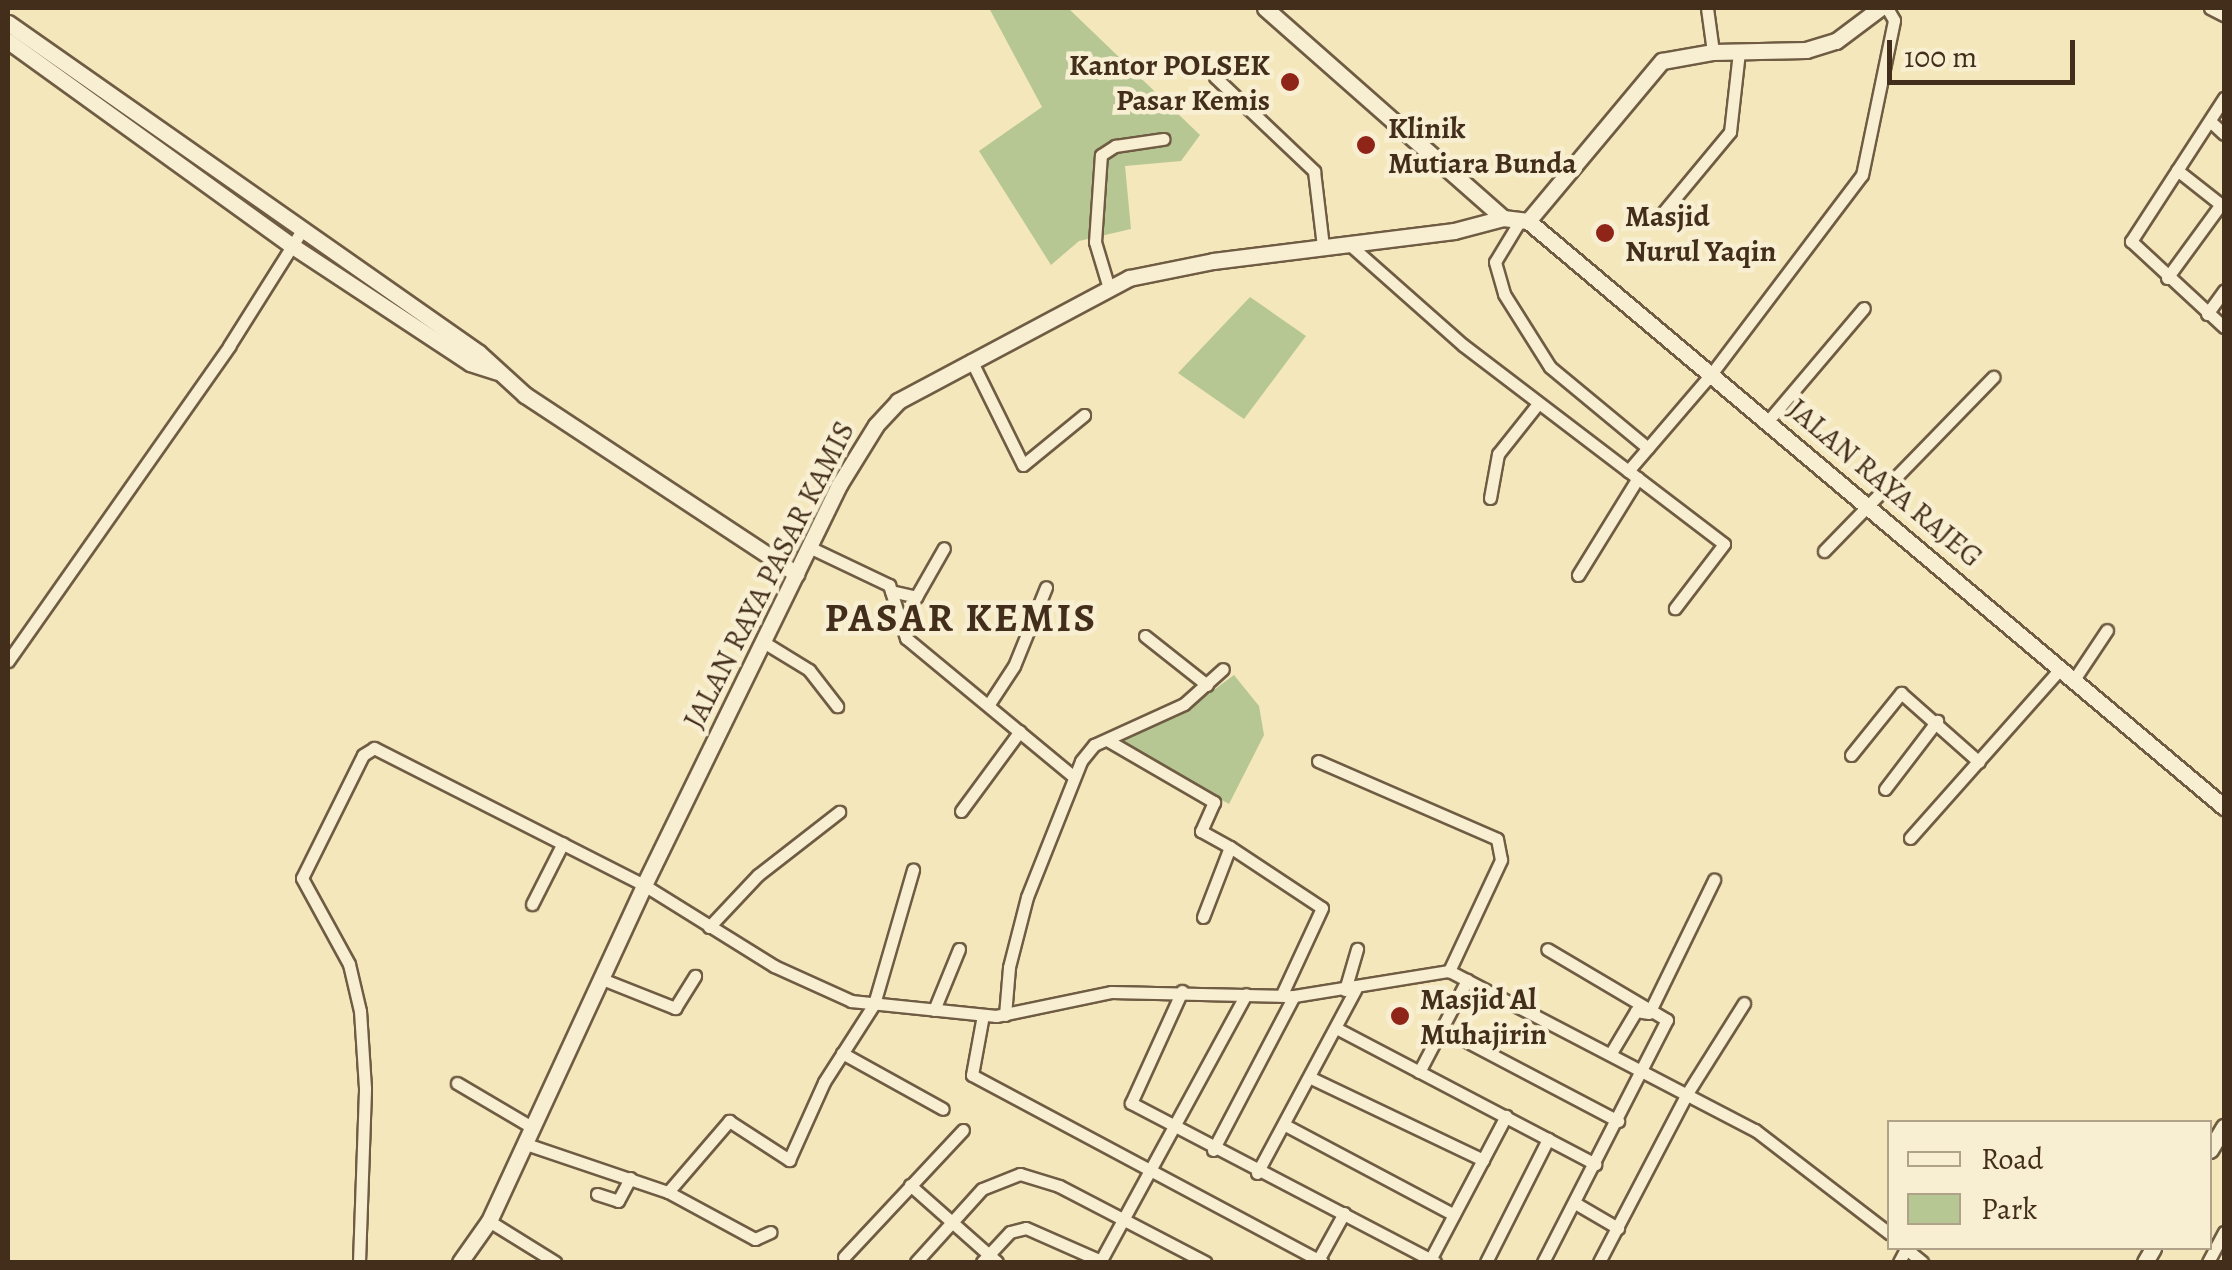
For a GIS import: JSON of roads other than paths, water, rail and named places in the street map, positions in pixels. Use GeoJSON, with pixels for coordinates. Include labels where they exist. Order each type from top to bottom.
{"type":"FeatureCollection","features":[{"type":"Feature","properties":{"kind":"main road"},"geometry":{"type":"LineString","coordinates":[[1268,8],[1503,218],[1524,220],[1651,70],[1671,57],[1831,44],[1884,8]]}},
{"type":"Feature","properties":{"kind":"main road"},"geometry":{"type":"LineString","coordinates":[[8,23],[290,245],[470,364],[506,374]]}},
{"type":"Feature","properties":{"kind":"main road"},"geometry":{"type":"LineString","coordinates":[[8,41],[302,230],[506,374],[525,395],[796,574]]}},
{"type":"Feature","properties":{"kind":"main road","name":"JALAN RAYA PASAR KAMIS"},"geometry":{"type":"LineString","coordinates":[[460,1262],[489,1222],[644,885],[765,643],[808,547],[886,412],[971,360],[1108,286],[1503,218]]}},
{"type":"Feature","properties":{"kind":"main road","name":"JALAN RAYA RAJEG"},"geometry":{"type":"LineString","coordinates":[[1524,220],[1869,502],[2224,807]]}},
{"type":"Feature","properties":{"kind":"street"},"geometry":{"type":"LineString","coordinates":[[1707,8],[1713,52]]}},
{"type":"Feature","properties":{"kind":"street"},"geometry":{"type":"LineString","coordinates":[[1578,574],[1648,448],[1712,373],[1862,175],[1893,26],[1884,8]]}},
{"type":"Feature","properties":{"kind":"street"},"geometry":{"type":"LineString","coordinates":[[2210,8],[2224,14]]}},
{"type":"Feature","properties":{"kind":"street"},"geometry":{"type":"LineString","coordinates":[[1656,221],[1730,132],[1739,52]]}},
{"type":"Feature","properties":{"kind":"street"},"geometry":{"type":"LineString","coordinates":[[1216,78],[1314,171],[1323,246]]}},
{"type":"Feature","properties":{"kind":"street"},"geometry":{"type":"LineString","coordinates":[[2224,98],[2131,241],[2167,278],[2224,326]]}},
{"type":"Feature","properties":{"kind":"street"},"geometry":{"type":"LineString","coordinates":[[2210,121],[2224,134]]}},
{"type":"Feature","properties":{"kind":"street"},"geometry":{"type":"LineString","coordinates":[[1108,286],[1095,242],[1102,155],[1115,146],[1163,139]]}},
{"type":"Feature","properties":{"kind":"street"},"geometry":{"type":"LineString","coordinates":[[2167,278],[2222,205],[2178,170]]}},
{"type":"Feature","properties":{"kind":"street"},"geometry":{"type":"LineString","coordinates":[[1524,220],[1495,262],[1504,294],[1550,367],[1648,448]]}},
{"type":"Feature","properties":{"kind":"street"},"geometry":{"type":"LineString","coordinates":[[8,661],[228,346],[302,230]]}},
{"type":"Feature","properties":{"kind":"street"},"geometry":{"type":"LineString","coordinates":[[1350,245],[1537,405],[1724,546],[1676,608]]}},
{"type":"Feature","properties":{"kind":"street"},"geometry":{"type":"LineString","coordinates":[[2207,314],[2224,291]]}},
{"type":"Feature","properties":{"kind":"street"},"geometry":{"type":"LineString","coordinates":[[1768,421],[1864,308]]}},
{"type":"Feature","properties":{"kind":"street"},"geometry":{"type":"LineString","coordinates":[[971,360],[1023,465],[1084,415]]}},
{"type":"Feature","properties":{"kind":"street"},"geometry":{"type":"LineString","coordinates":[[1824,552],[1993,377]]}},
{"type":"Feature","properties":{"kind":"street"},"geometry":{"type":"LineString","coordinates":[[1490,498],[1498,454],[1537,405]]}},
{"type":"Feature","properties":{"kind":"street"},"geometry":{"type":"LineString","coordinates":[[808,547],[883,580],[891,591],[906,638],[1074,777]]}},
{"type":"Feature","properties":{"kind":"street"},"geometry":{"type":"LineString","coordinates":[[891,591],[916,598],[944,548]]}},
{"type":"Feature","properties":{"kind":"street"},"geometry":{"type":"LineString","coordinates":[[989,704],[1014,666],[1046,587]]}},
{"type":"Feature","properties":{"kind":"street"},"geometry":{"type":"LineString","coordinates":[[2074,680],[2107,630]]}},
{"type":"Feature","properties":{"kind":"street"},"geometry":{"type":"LineString","coordinates":[[1144,636],[1207,685]]}},
{"type":"Feature","properties":{"kind":"street"},"geometry":{"type":"LineString","coordinates":[[765,643],[809,670],[837,706]]}},
{"type":"Feature","properties":{"kind":"street"},"geometry":{"type":"LineString","coordinates":[[1005,1015],[1009,967],[1026,896],[1088,751],[1184,704],[1223,669]]}},
{"type":"Feature","properties":{"kind":"street"},"geometry":{"type":"LineString","coordinates":[[1910,838],[2060,669]]}},
{"type":"Feature","properties":{"kind":"street"},"geometry":{"type":"LineString","coordinates":[[1850,755],[1901,693],[1979,762]]}},
{"type":"Feature","properties":{"kind":"street"},"geometry":{"type":"LineString","coordinates":[[1885,789],[1937,721]]}},
{"type":"Feature","properties":{"kind":"street"},"geometry":{"type":"LineString","coordinates":[[961,810],[1020,731]]}},
{"type":"Feature","properties":{"kind":"street"},"geometry":{"type":"LineString","coordinates":[[1107,740],[1214,802],[1201,831],[1322,908],[1288,995],[1214,1150]]}},
{"type":"Feature","properties":{"kind":"street"},"geometry":{"type":"LineString","coordinates":[[359,1262],[365,1088],[360,1011],[350,964],[302,878],[370,749],[644,885],[806,983],[874,1004],[1005,1015],[1112,992],[1182,990],[1288,995],[1350,990],[1449,971],[1688,1092],[1773,1142],[1887,1232]]}},
{"type":"Feature","properties":{"kind":"street"},"geometry":{"type":"LineString","coordinates":[[1318,760],[1497,839],[1501,860],[1449,971]]}},
{"type":"Feature","properties":{"kind":"street"},"geometry":{"type":"LineString","coordinates":[[710,927],[758,874],[839,812]]}},
{"type":"Feature","properties":{"kind":"street"},"geometry":{"type":"LineString","coordinates":[[532,904],[563,843]]}},
{"type":"Feature","properties":{"kind":"street"},"geometry":{"type":"LineString","coordinates":[[1203,918],[1230,847]]}},
{"type":"Feature","properties":{"kind":"street"},"geometry":{"type":"LineString","coordinates":[[668,1192],[729,1120],[789,1160],[842,1053],[874,1004],[913,870]]}},
{"type":"Feature","properties":{"kind":"street"},"geometry":{"type":"LineString","coordinates":[[1652,1009],[1714,880]]}},
{"type":"Feature","properties":{"kind":"street"},"geometry":{"type":"LineString","coordinates":[[934,1010],[959,949]]}},
{"type":"Feature","properties":{"kind":"street"},"geometry":{"type":"LineString","coordinates":[[1258,1172],[1336,1028],[1350,990],[1356,949]]}},
{"type":"Feature","properties":{"kind":"street"},"geometry":{"type":"LineString","coordinates":[[1543,1262],[1668,1020],[1548,949]]}},
{"type":"Feature","properties":{"kind":"street"},"geometry":{"type":"LineString","coordinates":[[602,979],[675,1008],[696,976]]}},
{"type":"Feature","properties":{"kind":"street"},"geometry":{"type":"LineString","coordinates":[[1418,1072],[1467,980]]}},
{"type":"Feature","properties":{"kind":"street"},"geometry":{"type":"LineString","coordinates":[[1182,990],[1131,1104],[1172,1129],[1433,1261],[1506,1116]]}},
{"type":"Feature","properties":{"kind":"street"},"geometry":{"type":"LineString","coordinates":[[910,1185],[989,1260],[1010,1232],[1026,1228],[1101,1262],[1246,994]]}},
{"type":"Feature","properties":{"kind":"street"},"geometry":{"type":"LineString","coordinates":[[1600,1262],[1688,1092],[1744,1003]]}},
{"type":"Feature","properties":{"kind":"street"},"geometry":{"type":"LineString","coordinates":[[1611,1053],[1636,1011],[1652,1009]]}},
{"type":"Feature","properties":{"kind":"street"},"geometry":{"type":"LineString","coordinates":[[983,1015],[972,1075],[1148,1172],[1319,1262],[1344,1213]]}},
{"type":"Feature","properties":{"kind":"street"},"geometry":{"type":"LineString","coordinates":[[1336,1028],[1596,1164]]}},
{"type":"Feature","properties":{"kind":"street"},"geometry":{"type":"LineString","coordinates":[[1443,1028],[1618,1121]]}},
{"type":"Feature","properties":{"kind":"street"},"geometry":{"type":"LineString","coordinates":[[842,1053],[943,1110]]}},
{"type":"Feature","properties":{"kind":"street"},"geometry":{"type":"LineString","coordinates":[[1309,1077],[1483,1160]]}},
{"type":"Feature","properties":{"kind":"street"},"geometry":{"type":"LineString","coordinates":[[457,1083],[533,1128]]}},
{"type":"Feature","properties":{"kind":"street"},"geometry":{"type":"LineString","coordinates":[[1285,1125],[1454,1214]]}},
{"type":"Feature","properties":{"kind":"street"},"geometry":{"type":"LineString","coordinates":[[844,1257],[963,1130]]}},
{"type":"Feature","properties":{"kind":"street"},"geometry":{"type":"LineString","coordinates":[[1486,1262],[1548,1139]]}},
{"type":"Feature","properties":{"kind":"street"},"geometry":{"type":"LineString","coordinates":[[526,1144],[668,1192],[755,1239],[772,1232]]}},
{"type":"Feature","properties":{"kind":"street"},"geometry":{"type":"LineString","coordinates":[[916,1262],[982,1189],[1020,1174],[1122,1219],[1205,1262]]}},
{"type":"Feature","properties":{"kind":"street"},"geometry":{"type":"LineString","coordinates":[[597,1194],[618,1202],[630,1178]]}},
{"type":"Feature","properties":{"kind":"street"},"geometry":{"type":"LineString","coordinates":[[1574,1203],[1618,1228]]}},
{"type":"Feature","properties":{"kind":"street"},"geometry":{"type":"LineString","coordinates":[[489,1222],[555,1262]]}},
{"type":"Feature","properties":{"kind":"street"},"geometry":{"type":"LineString","coordinates":[[2208,1262],[2224,1232]]}},
{"type":"Feature","properties":{"kind":"place","name":"Kantor POLSEK Pasar Kemis"},"geometry":{"type":"Point","coordinates":[1290,82]}},
{"type":"Feature","properties":{"kind":"place","name":"Klinik Mutiara Bunda"},"geometry":{"type":"Point","coordinates":[1366,145]}},
{"type":"Feature","properties":{"kind":"place","name":"Masjid Nurul Yaqin"},"geometry":{"type":"Point","coordinates":[1605,233]}},
{"type":"Feature","properties":{"kind":"place","name":"Masjid Al Muhajirin"},"geometry":{"type":"Point","coordinates":[1400,1016]}},
{"type":"Feature","properties":{"kind":"district","name":"PASAR KEMIS"},"geometry":{"type":"Point","coordinates":[961,618]}}]}
